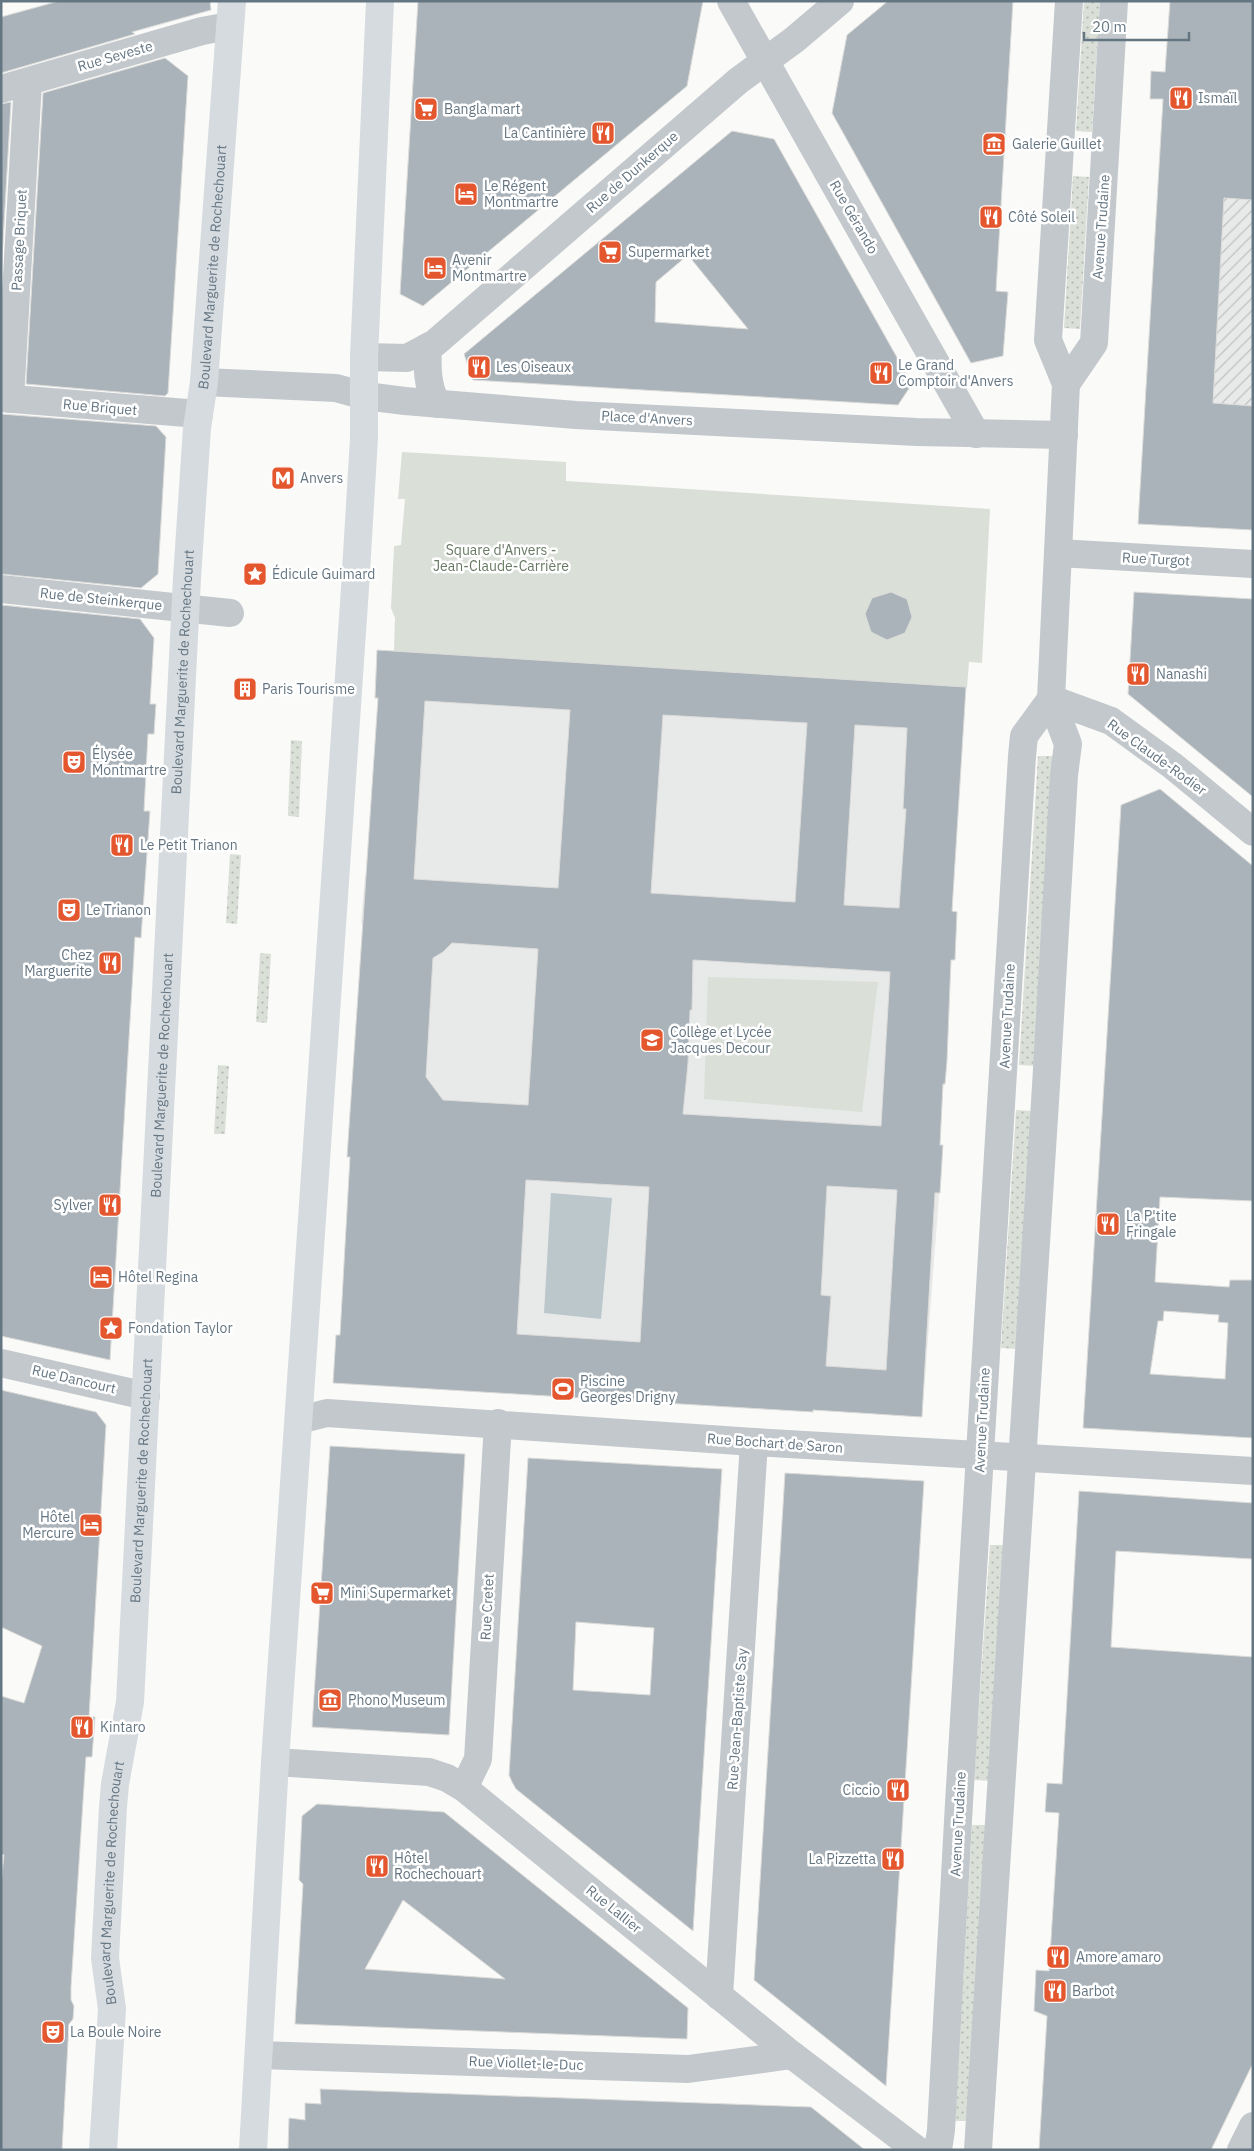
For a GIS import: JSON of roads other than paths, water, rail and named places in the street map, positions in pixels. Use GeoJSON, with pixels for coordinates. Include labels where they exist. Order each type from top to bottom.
{"type":"FeatureCollection","features":[{"type":"Feature","properties":{"kind":"main road"},"geometry":{"type":"LineString","coordinates":[[253,2150],[275,1762],[355,588],[365,396],[364,357],[380,1]]}},
{"type":"Feature","properties":{"kind":"main road","name":"Boulevard Marguerite de Rochechouart"},"geometry":{"type":"LineString","coordinates":[[103,2150],[112,2009],[105,1948],[115,1784],[130,1702],[185,643],[185,608],[199,414],[204,382],[230,14]]}},
{"type":"Feature","properties":{"kind":"street","name":"Rue Gérando"},"geometry":{"type":"LineString","coordinates":[[731,1],[976,434]]}},
{"type":"Feature","properties":{"kind":"street","name":"Rue de Dunkerque"},"geometry":{"type":"LineString","coordinates":[[364,357],[407,358],[428,347],[738,81],[840,1]]}},
{"type":"Feature","properties":{"kind":"street"},"geometry":{"type":"LineString","coordinates":[[978,2150],[1023,1457],[1064,775],[1068,744],[1052,699],[1066,384],[1048,340],[1069,1]]}},
{"type":"Feature","properties":{"kind":"street","name":"Avenue Trudaine"},"geometry":{"type":"LineString","coordinates":[[1066,384],[1094,343],[1114,1]]}},
{"type":"Feature","properties":{"kind":"street","name":"Rue Seveste"},"geometry":{"type":"LineString","coordinates":[[1,89],[202,31],[230,14]]}},
{"type":"Feature","properties":{"kind":"street","name":"Passage Briquet"},"geometry":{"type":"LineString","coordinates":[[6,399],[28,82]]}},
{"type":"Feature","properties":{"kind":"street"},"geometry":{"type":"LineString","coordinates":[[428,347],[427,362],[430,384],[437,404]]}},
{"type":"Feature","properties":{"kind":"street","name":"Place d'Anvers"},"geometry":{"type":"LineString","coordinates":[[204,382],[336,388],[365,396],[437,404],[576,415],[976,434],[1064,435]]}},
{"type":"Feature","properties":{"kind":"street","name":"Rue Briquet"},"geometry":{"type":"LineString","coordinates":[[6,399],[199,414]]}},
{"type":"Feature","properties":{"kind":"street","name":"Rue Turgot"},"geometry":{"type":"LineString","coordinates":[[1058,553],[1253,564]]}},
{"type":"Feature","properties":{"kind":"street","name":"Rue de Steinkerque"},"geometry":{"type":"LineString","coordinates":[[1,589],[230,613]]}},
{"type":"Feature","properties":{"kind":"street","name":"Avenue Trudaine"},"geometry":{"type":"LineString","coordinates":[[938,2150],[941,2130],[958,1803],[1022,756],[1024,736],[1052,699]]}},
{"type":"Feature","properties":{"kind":"street","name":"Rue Claude-Rodier"},"geometry":{"type":"LineString","coordinates":[[1052,699],[1111,721],[1173,766],[1253,832]]}},
{"type":"Feature","properties":{"kind":"street","name":"Rue Dancourt"},"geometry":{"type":"LineString","coordinates":[[1,1363],[146,1396]]}},
{"type":"Feature","properties":{"kind":"street","name":"Rue Bochart de Saron"},"geometry":{"type":"LineString","coordinates":[[299,1420],[327,1413],[754,1442],[1253,1471]]}},
{"type":"Feature","properties":{"kind":"street","name":"Rue Cretet"},"geometry":{"type":"LineString","coordinates":[[464,1788],[478,1759],[498,1424]]}},
{"type":"Feature","properties":{"kind":"street","name":"Rue Jean-Baptiste Say"},"geometry":{"type":"LineString","coordinates":[[719,1996],[754,1442]]}},
{"type":"Feature","properties":{"kind":"street","name":"Rue Lallier"},"geometry":{"type":"LineString","coordinates":[[275,1762],[430,1772],[447,1778],[464,1788],[672,1955],[792,2055],[917,2150]]}},
{"type":"Feature","properties":{"kind":"street","name":"Rue Viollet-le-Duc"},"geometry":{"type":"LineString","coordinates":[[259,2055],[688,2069],[792,2055]]}},
{"type":"Feature","properties":{"kind":"street"},"geometry":{"type":"LineString","coordinates":[[1241,2150],[1253,2126]]}},
{"type":"Feature","properties":{"kind":"place","name":"Ismaïl"},"geometry":{"type":"Point","coordinates":[1181,98]}},
{"type":"Feature","properties":{"kind":"place","name":"Bangla mart"},"geometry":{"type":"Point","coordinates":[426,109]}},
{"type":"Feature","properties":{"kind":"place","name":"La Cantinière"},"geometry":{"type":"Point","coordinates":[603,133]}},
{"type":"Feature","properties":{"kind":"place","name":"Galerie Guillet"},"geometry":{"type":"Point","coordinates":[994,144]}},
{"type":"Feature","properties":{"kind":"place","name":"Le Régent Montmartre"},"geometry":{"type":"Point","coordinates":[466,194]}},
{"type":"Feature","properties":{"kind":"place","name":"Côté Soleil"},"geometry":{"type":"Point","coordinates":[991,217]}},
{"type":"Feature","properties":{"kind":"place","name":"Supermarket"},"geometry":{"type":"Point","coordinates":[610,252]}},
{"type":"Feature","properties":{"kind":"place","name":"Avenir Montmartre"},"geometry":{"type":"Point","coordinates":[435,268]}},
{"type":"Feature","properties":{"kind":"place","name":"Les Oiseaux"},"geometry":{"type":"Point","coordinates":[479,367]}},
{"type":"Feature","properties":{"kind":"place","name":"Le Grand Comptoir d'Anvers"},"geometry":{"type":"Point","coordinates":[881,373]}},
{"type":"Feature","properties":{"kind":"place","name":"Anvers"},"geometry":{"type":"Point","coordinates":[283,478]}},
{"type":"Feature","properties":{"kind":"place","name":"Édicule Guimard"},"geometry":{"type":"Point","coordinates":[255,574]}},
{"type":"Feature","properties":{"kind":"place","name":"Nanashi"},"geometry":{"type":"Point","coordinates":[1138,674]}},
{"type":"Feature","properties":{"kind":"place","name":"Paris Tourisme"},"geometry":{"type":"Point","coordinates":[245,689]}},
{"type":"Feature","properties":{"kind":"place","name":"Élysée Montmartre"},"geometry":{"type":"Point","coordinates":[74,762]}},
{"type":"Feature","properties":{"kind":"place","name":"Le Petit Trianon"},"geometry":{"type":"Point","coordinates":[122,845]}},
{"type":"Feature","properties":{"kind":"place","name":"Le Trianon"},"geometry":{"type":"Point","coordinates":[69,910]}},
{"type":"Feature","properties":{"kind":"place","name":"Chez Marguerite"},"geometry":{"type":"Point","coordinates":[110,963]}},
{"type":"Feature","properties":{"kind":"place","name":"Collège et Lycée Jacques Decour"},"geometry":{"type":"Point","coordinates":[652,1040]}},
{"type":"Feature","properties":{"kind":"place","name":"Sylver"},"geometry":{"type":"Point","coordinates":[110,1205]}},
{"type":"Feature","properties":{"kind":"place","name":"La P'tite Fringale"},"geometry":{"type":"Point","coordinates":[1108,1224]}},
{"type":"Feature","properties":{"kind":"place","name":"Hôtel Regina"},"geometry":{"type":"Point","coordinates":[101,1277]}},
{"type":"Feature","properties":{"kind":"place","name":"Fondation Taylor"},"geometry":{"type":"Point","coordinates":[111,1328]}},
{"type":"Feature","properties":{"kind":"place","name":"Piscine Georges Drigny"},"geometry":{"type":"Point","coordinates":[563,1389]}},
{"type":"Feature","properties":{"kind":"place","name":"Hôtel Mercure"},"geometry":{"type":"Point","coordinates":[91,1525]}},
{"type":"Feature","properties":{"kind":"place","name":"Mini Supermarket"},"geometry":{"type":"Point","coordinates":[322,1593]}},
{"type":"Feature","properties":{"kind":"place","name":"Phono Museum"},"geometry":{"type":"Point","coordinates":[330,1700]}},
{"type":"Feature","properties":{"kind":"place","name":"Kintaro"},"geometry":{"type":"Point","coordinates":[82,1727]}},
{"type":"Feature","properties":{"kind":"place","name":"Ciccio"},"geometry":{"type":"Point","coordinates":[898,1790]}},
{"type":"Feature","properties":{"kind":"place","name":"La Pizzetta"},"geometry":{"type":"Point","coordinates":[893,1859]}},
{"type":"Feature","properties":{"kind":"place","name":"Hôtel Rochechouart"},"geometry":{"type":"Point","coordinates":[377,1866]}},
{"type":"Feature","properties":{"kind":"place","name":"Amore amaro"},"geometry":{"type":"Point","coordinates":[1058,1957]}},
{"type":"Feature","properties":{"kind":"place","name":"Barbot"},"geometry":{"type":"Point","coordinates":[1055,1991]}},
{"type":"Feature","properties":{"kind":"place","name":"La Boule Noire"},"geometry":{"type":"Point","coordinates":[53,2032]}},
{"type":"Feature","properties":{"kind":"park label","name":"Square d'Anvers - Jean-Claude-Carrière"},"geometry":{"type":"Point","coordinates":[501,558]}}]}
